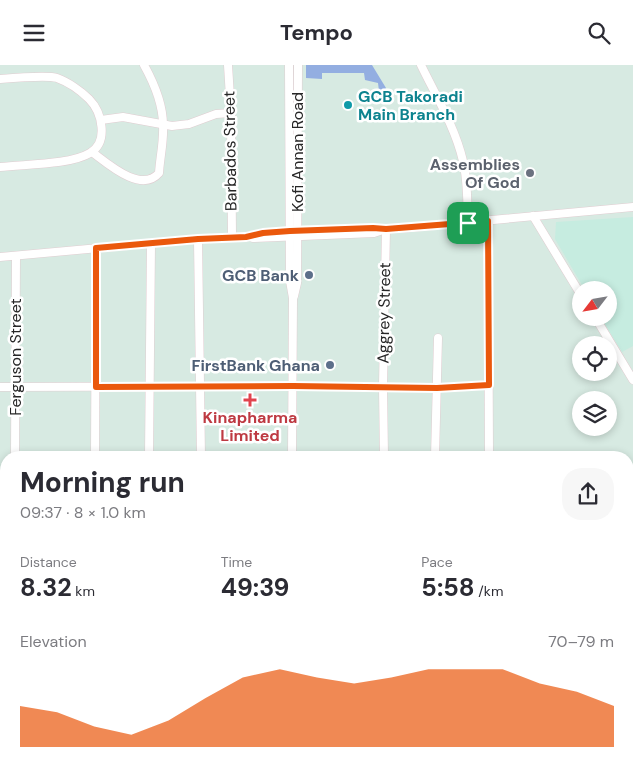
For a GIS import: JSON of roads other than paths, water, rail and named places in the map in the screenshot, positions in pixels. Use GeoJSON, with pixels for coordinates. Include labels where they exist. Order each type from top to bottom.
{"type":"FeatureCollection","features":[{"type":"Feature","properties":{"kind":"street"},"geometry":{"type":"LineString","coordinates":[[92,152],[122,174],[135,179],[156,177],[159,173],[163,125],[160,102],[144,65]]}},
{"type":"Feature","properties":{"kind":"street","name":"Barbados Street"},"geometry":{"type":"LineString","coordinates":[[228,65],[231,113],[232,237]]}},
{"type":"Feature","properties":{"kind":"street","name":"Kofi Annan Road"},"geometry":{"type":"LineString","coordinates":[[289,65],[293,234]]}},
{"type":"Feature","properties":{"kind":"street","name":"Kofi Annan Road"},"geometry":{"type":"LineString","coordinates":[[292,451],[294,298],[290,281],[298,65]]}},
{"type":"Feature","properties":{"kind":"street"},"geometry":{"type":"LineString","coordinates":[[421,65],[454,131],[460,149],[465,174],[468,223]]}},
{"type":"Feature","properties":{"kind":"street"},"geometry":{"type":"LineString","coordinates":[[0,79],[56,78],[69,84],[91,100],[101,120],[101,138],[98,146],[92,152],[76,159],[0,167]]}},
{"type":"Feature","properties":{"kind":"street"},"geometry":{"type":"LineString","coordinates":[[101,120],[123,117],[172,126],[189,123],[216,114],[231,113]]}},
{"type":"Feature","properties":{"kind":"street"},"geometry":{"type":"LineString","coordinates":[[0,257],[198,239],[246,237],[263,233],[374,233],[386,229],[633,207]]}},
{"type":"Feature","properties":{"kind":"street"},"geometry":{"type":"LineString","coordinates":[[533,216],[572,281]]}},
{"type":"Feature","properties":{"kind":"street"},"geometry":{"type":"LineString","coordinates":[[488,221],[489,451]]}},
{"type":"Feature","properties":{"kind":"street","name":"Aggrey Street"},"geometry":{"type":"LineString","coordinates":[[384,451],[382,387],[386,229]]}},
{"type":"Feature","properties":{"kind":"street"},"geometry":{"type":"LineString","coordinates":[[198,239],[201,451]]}},
{"type":"Feature","properties":{"kind":"street"},"geometry":{"type":"LineString","coordinates":[[149,451],[150,243]]}},
{"type":"Feature","properties":{"kind":"street"},"geometry":{"type":"LineString","coordinates":[[95,451],[96,248]]}},
{"type":"Feature","properties":{"kind":"street","name":"Ferguson Street"},"geometry":{"type":"LineString","coordinates":[[15,451],[16,256]]}},
{"type":"Feature","properties":{"kind":"street"},"geometry":{"type":"LineString","coordinates":[[600,326],[633,380]]}},
{"type":"Feature","properties":{"kind":"street"},"geometry":{"type":"LineString","coordinates":[[435,451],[438,339]]}},
{"type":"Feature","properties":{"kind":"street"},"geometry":{"type":"LineString","coordinates":[[0,387],[293,386],[437,388],[489,385]]}},
{"type":"Feature","properties":{"kind":"place","name":"GCB Takoradi Main Branch"},"geometry":{"type":"Point","coordinates":[348,105]}},
{"type":"Feature","properties":{"kind":"place","name":"Assemblies Of God"},"geometry":{"type":"Point","coordinates":[530,173]}},
{"type":"Feature","properties":{"kind":"place","name":"GCB Bank"},"geometry":{"type":"Point","coordinates":[309,275]}},
{"type":"Feature","properties":{"kind":"place","name":"FirstBank Ghana"},"geometry":{"type":"Point","coordinates":[330,365]}},
{"type":"Feature","properties":{"kind":"place","name":"Kinapharma Limited"},"geometry":{"type":"Point","coordinates":[250,400]}}]}
